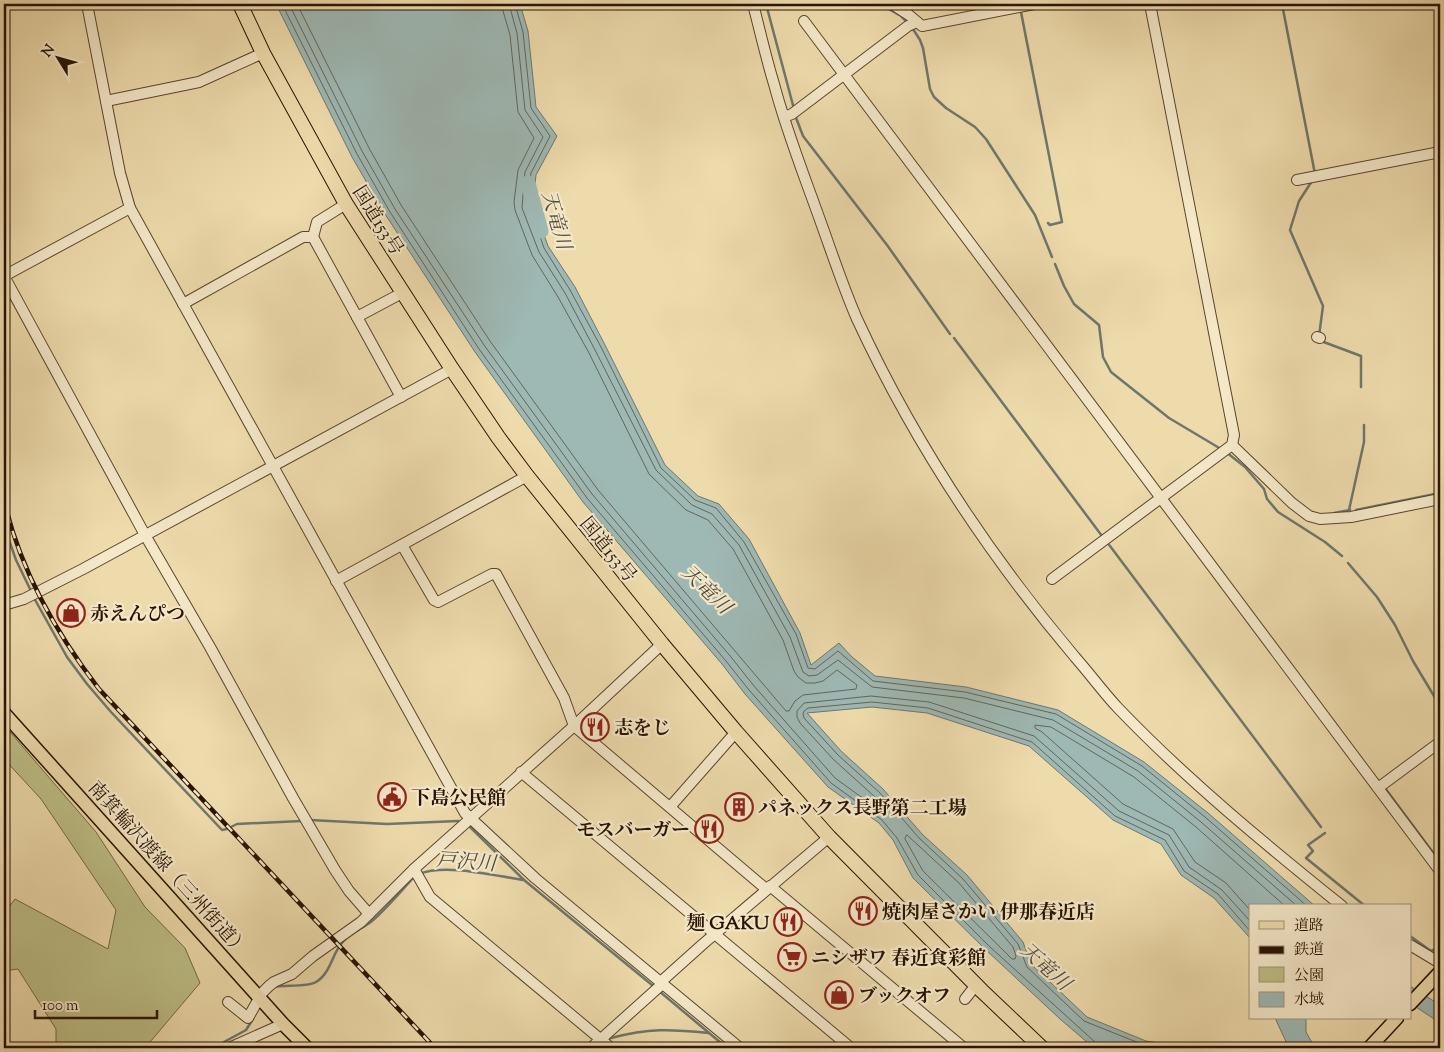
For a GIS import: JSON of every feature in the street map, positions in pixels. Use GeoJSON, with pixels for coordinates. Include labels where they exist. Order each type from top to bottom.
{"type":"FeatureCollection","features":[{"type":"Feature","properties":{"kind":"highway","name":"国道153号"},"geometry":{"type":"LineString","coordinates":[[240,4],[263,53],[346,204],[402,294],[498,437],[527,476],[662,644],[736,732],[829,837],[976,985],[1042,1048]]}},
{"type":"Feature","properties":{"kind":"main road","name":"南箕輪沢渡線（三州街道）"},"geometry":{"type":"LineString","coordinates":[[4,713],[283,1024],[307,1048]]}},
{"type":"Feature","properties":{"kind":"main road"},"geometry":{"type":"LineString","coordinates":[[1412,1002],[1440,972]]}},
{"type":"Feature","properties":{"kind":"main road"},"geometry":{"type":"LineString","coordinates":[[1369,1048],[1395,1020]]}},
{"type":"Feature","properties":{"kind":"street"},"geometry":{"type":"LineString","coordinates":[[87,4],[120,173],[130,208],[272,468],[464,812],[535,878],[740,1048]]}},
{"type":"Feature","properties":{"kind":"street"},"geometry":{"type":"LineString","coordinates":[[753,4],[774,86],[838,272],[879,366],[933,460],[1011,576],[1050,627],[1117,706],[1170,758],[1240,821],[1340,904]]}},
{"type":"Feature","properties":{"kind":"street"},"geometry":{"type":"LineString","coordinates":[[892,4],[922,26],[1034,4]]}},
{"type":"Feature","properties":{"kind":"street"},"geometry":{"type":"LineString","coordinates":[[1052,579],[1227,449],[1234,435],[1150,4]]}},
{"type":"Feature","properties":{"kind":"street"},"geometry":{"type":"LineString","coordinates":[[804,21],[1440,871]]}},
{"type":"Feature","properties":{"kind":"street"},"geometry":{"type":"LineString","coordinates":[[784,117],[792,114],[908,26],[917,22]]}},
{"type":"Feature","properties":{"kind":"street"},"geometry":{"type":"LineString","coordinates":[[106,101],[198,82],[263,53]]}},
{"type":"Feature","properties":{"kind":"street"},"geometry":{"type":"LineString","coordinates":[[1297,180],[1440,152]]}},
{"type":"Feature","properties":{"kind":"street"},"geometry":{"type":"LineString","coordinates":[[346,204],[317,222],[313,237],[401,397]]}},
{"type":"Feature","properties":{"kind":"street"},"geometry":{"type":"LineString","coordinates":[[130,208],[4,276],[145,535],[335,870],[349,891],[369,914]]}},
{"type":"Feature","properties":{"kind":"street"},"geometry":{"type":"LineString","coordinates":[[183,304],[304,237],[313,237]]}},
{"type":"Feature","properties":{"kind":"street"},"geometry":{"type":"LineString","coordinates":[[357,317],[402,294]]}},
{"type":"Feature","properties":{"kind":"street"},"geometry":{"type":"LineString","coordinates":[[4,605],[24,599],[272,468],[452,369]]}},
{"type":"Feature","properties":{"kind":"street"},"geometry":{"type":"LineString","coordinates":[[1227,449],[1300,511],[1320,519],[1351,517],[1440,499]]}},
{"type":"Feature","properties":{"kind":"street"},"geometry":{"type":"LineString","coordinates":[[336,581],[527,476]]}},
{"type":"Feature","properties":{"kind":"street"},"geometry":{"type":"LineString","coordinates":[[402,545],[434,600],[438,602],[492,574],[496,574],[564,698],[574,726],[964,1048]]}},
{"type":"Feature","properties":{"kind":"street"},"geometry":{"type":"LineString","coordinates":[[228,1002],[248,1018],[260,997],[274,982],[292,974],[313,956],[361,922],[416,874],[470,818],[574,726],[662,644]]}},
{"type":"Feature","properties":{"kind":"street"},"geometry":{"type":"LineString","coordinates":[[670,807],[736,732]]}},
{"type":"Feature","properties":{"kind":"street"},"geometry":{"type":"LineString","coordinates":[[1378,788],[1440,742]]}},
{"type":"Feature","properties":{"kind":"street"},"geometry":{"type":"LineString","coordinates":[[521,772],[851,1048]]}},
{"type":"Feature","properties":{"kind":"street"},"geometry":{"type":"LineString","coordinates":[[591,1048],[605,1044],[662,983],[715,934],[829,837]]}},
{"type":"Feature","properties":{"kind":"street"},"geometry":{"type":"LineString","coordinates":[[416,874],[430,897],[605,1044]]}},
{"type":"Feature","properties":{"kind":"street"},"geometry":{"type":"LineString","coordinates":[[1412,947],[1440,964]]}},
{"type":"Feature","properties":{"kind":"street"},"geometry":{"type":"LineString","coordinates":[[965,999],[976,985]]}},
{"type":"Feature","properties":{"kind":"street"},"geometry":{"type":"LineString","coordinates":[[229,1048],[283,1024]]}},
{"type":"Feature","properties":{"kind":"green space"},"geometry":{"type":"Polygon","coordinates":[[[4,725],[96,832],[145,907],[185,948],[200,983],[150,1042],[149,1048],[56,1048],[56,1029],[18,969],[4,971],[4,913],[15,899],[108,949],[116,910],[41,799],[4,759],[4,725]]]}},
{"type":"Feature","properties":{"kind":"water"},"geometry":{"type":"Polygon","coordinates":[[[276,4],[520,4],[528,31],[536,107],[557,136],[536,175],[533,204],[548,246],[575,287],[665,465],[698,496],[719,504],[749,539],[800,633],[811,665],[839,643],[875,676],[966,687],[1058,710],[1144,762],[1208,813],[1313,904],[1249,904],[1249,937],[1214,898],[1181,875],[1161,844],[1113,820],[1029,746],[927,713],[872,707],[807,713],[841,751],[883,789],[922,834],[967,875],[1023,942],[1031,964],[1087,1017],[1146,1041],[1190,1048],[1094,1048],[985,949],[913,878],[893,840],[879,823],[828,787],[745,694],[722,664],[583,502],[475,352],[385,214],[352,157],[276,4]]]}},
{"type":"Feature","properties":{"kind":"water"},"geometry":{"type":"Polygon","coordinates":[[[1412,987],[1440,1005],[1440,1023],[1412,1004],[1412,987]]]}},
{"type":"Feature","properties":{"kind":"water"},"geometry":{"type":"Polygon","coordinates":[[[1276,1020],[1306,1020],[1306,1032],[1315,1048],[1289,1048],[1276,1020]]]}},
{"type":"Feature","properties":{"kind":"waterway"},"geometry":{"type":"LineString","coordinates":[[766,4],[794,109]]}},
{"type":"Feature","properties":{"kind":"waterway"},"geometry":{"type":"LineString","coordinates":[[880,4],[901,16],[907,22]]}},
{"type":"Feature","properties":{"kind":"waterway"},"geometry":{"type":"LineString","coordinates":[[1282,4],[1315,174]]}},
{"type":"Feature","properties":{"kind":"waterway"},"geometry":{"type":"LineString","coordinates":[[1021,12],[1062,222],[1050,225],[1048,223]]}},
{"type":"Feature","properties":{"kind":"waterway"},"geometry":{"type":"LineString","coordinates":[[913,29],[923,48],[930,89],[934,97],[946,108],[975,127],[986,139],[1035,215],[1052,257]]}},
{"type":"Feature","properties":{"kind":"waterway"},"geometry":{"type":"LineString","coordinates":[[795,115],[803,136],[887,245],[950,334]]}},
{"type":"Feature","properties":{"kind":"waterway"},"geometry":{"type":"LineString","coordinates":[[1312,181],[1299,201],[1290,230],[1323,306],[1319,336]]}},
{"type":"Feature","properties":{"kind":"waterway","name":"天竜川"},"geometry":{"type":"LineString","coordinates":[[528,183],[541,231]]}},
{"type":"Feature","properties":{"kind":"waterway"},"geometry":{"type":"LineString","coordinates":[[1055,264],[1074,304],[1099,325],[1103,357],[1111,372],[1169,418],[1221,449]]}},
{"type":"Feature","properties":{"kind":"waterway"},"geometry":{"type":"LineString","coordinates":[[954,338],[1102,536]]}},
{"type":"Feature","properties":{"kind":"waterway"},"geometry":{"type":"LineString","coordinates":[[1321,341],[1361,356],[1361,387]]}},
{"type":"Feature","properties":{"kind":"waterway"},"geometry":{"type":"LineString","coordinates":[[1349,510],[1364,442],[1364,425]]}},
{"type":"Feature","properties":{"kind":"waterway"},"geometry":{"type":"LineString","coordinates":[[1226,452],[1245,467],[1264,489],[1267,499],[1278,512],[1325,542],[1342,556]]}},
{"type":"Feature","properties":{"kind":"waterway"},"geometry":{"type":"LineString","coordinates":[[1356,510],[1440,493]]}},
{"type":"Feature","properties":{"kind":"waterway"},"geometry":{"type":"LineString","coordinates":[[1334,513],[1350,510]]}},
{"type":"Feature","properties":{"kind":"waterway"},"geometry":{"type":"LineString","coordinates":[[4,526],[16,560],[31,591]]}},
{"type":"Feature","properties":{"kind":"waterway"},"geometry":{"type":"LineString","coordinates":[[1107,542],[1321,827]]}},
{"type":"Feature","properties":{"kind":"waterway"},"geometry":{"type":"LineString","coordinates":[[1348,563],[1377,597],[1395,625],[1413,661],[1440,706]]}},
{"type":"Feature","properties":{"kind":"waterway"},"geometry":{"type":"LineString","coordinates":[[34,598],[67,657],[87,684],[222,830],[237,824],[302,821]]}},
{"type":"Feature","properties":{"kind":"waterway"},"geometry":{"type":"LineString","coordinates":[[1385,788],[1440,862]]}},
{"type":"Feature","properties":{"kind":"waterway"},"geometry":{"type":"LineString","coordinates":[[310,820],[387,824],[458,821]]}},
{"type":"Feature","properties":{"kind":"waterway","name":"戸沢川"},"geometry":{"type":"LineString","coordinates":[[469,826],[524,880],[652,985]]}},
{"type":"Feature","properties":{"kind":"waterway"},"geometry":{"type":"LineString","coordinates":[[1325,833],[1308,845],[1313,851],[1306,858],[1363,904]]}},
{"type":"Feature","properties":{"kind":"waterway","name":"戸沢川"},"geometry":{"type":"LineString","coordinates":[[419,874],[430,871],[456,870],[524,880]]}},
{"type":"Feature","properties":{"kind":"waterway","name":"戸沢川"},"geometry":{"type":"LineString","coordinates":[[274,987],[308,985],[321,979],[344,940],[378,916],[414,877]]}},
{"type":"Feature","properties":{"kind":"waterway"},"geometry":{"type":"LineString","coordinates":[[1412,937],[1431,951],[1440,947]]}},
{"type":"Feature","properties":{"kind":"waterway","name":"戸沢川"},"geometry":{"type":"LineString","coordinates":[[659,991],[727,1048]]}},
{"type":"Feature","properties":{"kind":"waterway","name":"戸沢川"},"geometry":{"type":"LineString","coordinates":[[213,1048],[246,1030],[253,1019]]}},
{"type":"Feature","properties":{"kind":"waterway"},"geometry":{"type":"LineString","coordinates":[[607,1040],[648,1031],[671,1030],[709,1033]]}},
{"type":"Feature","properties":{"kind":"railway"},"geometry":{"type":"LineString","coordinates":[[4,500],[20,551],[41,600],[68,646],[99,689],[435,1048]]}},
{"type":"Feature","properties":{"kind":"place","name":"赤えんぴつ"},"geometry":{"type":"Point","coordinates":[71,613]}},
{"type":"Feature","properties":{"kind":"place","name":"志をじ"},"geometry":{"type":"Point","coordinates":[595,727]}},
{"type":"Feature","properties":{"kind":"place","name":"下島公民館"},"geometry":{"type":"Point","coordinates":[392,797]}},
{"type":"Feature","properties":{"kind":"place","name":"パネックス長野第二工場"},"geometry":{"type":"Point","coordinates":[739,807]}},
{"type":"Feature","properties":{"kind":"place","name":"モスバーガー"},"geometry":{"type":"Point","coordinates":[709,829]}},
{"type":"Feature","properties":{"kind":"place","name":"焼肉屋さかい 伊那春近店"},"geometry":{"type":"Point","coordinates":[863,911]}},
{"type":"Feature","properties":{"kind":"place","name":"麺 GAKU"},"geometry":{"type":"Point","coordinates":[788,922]}},
{"type":"Feature","properties":{"kind":"place","name":"ニシザワ 春近食彩館"},"geometry":{"type":"Point","coordinates":[792,957]}},
{"type":"Feature","properties":{"kind":"place","name":"ブックオフ"},"geometry":{"type":"Point","coordinates":[839,995]}}]}
